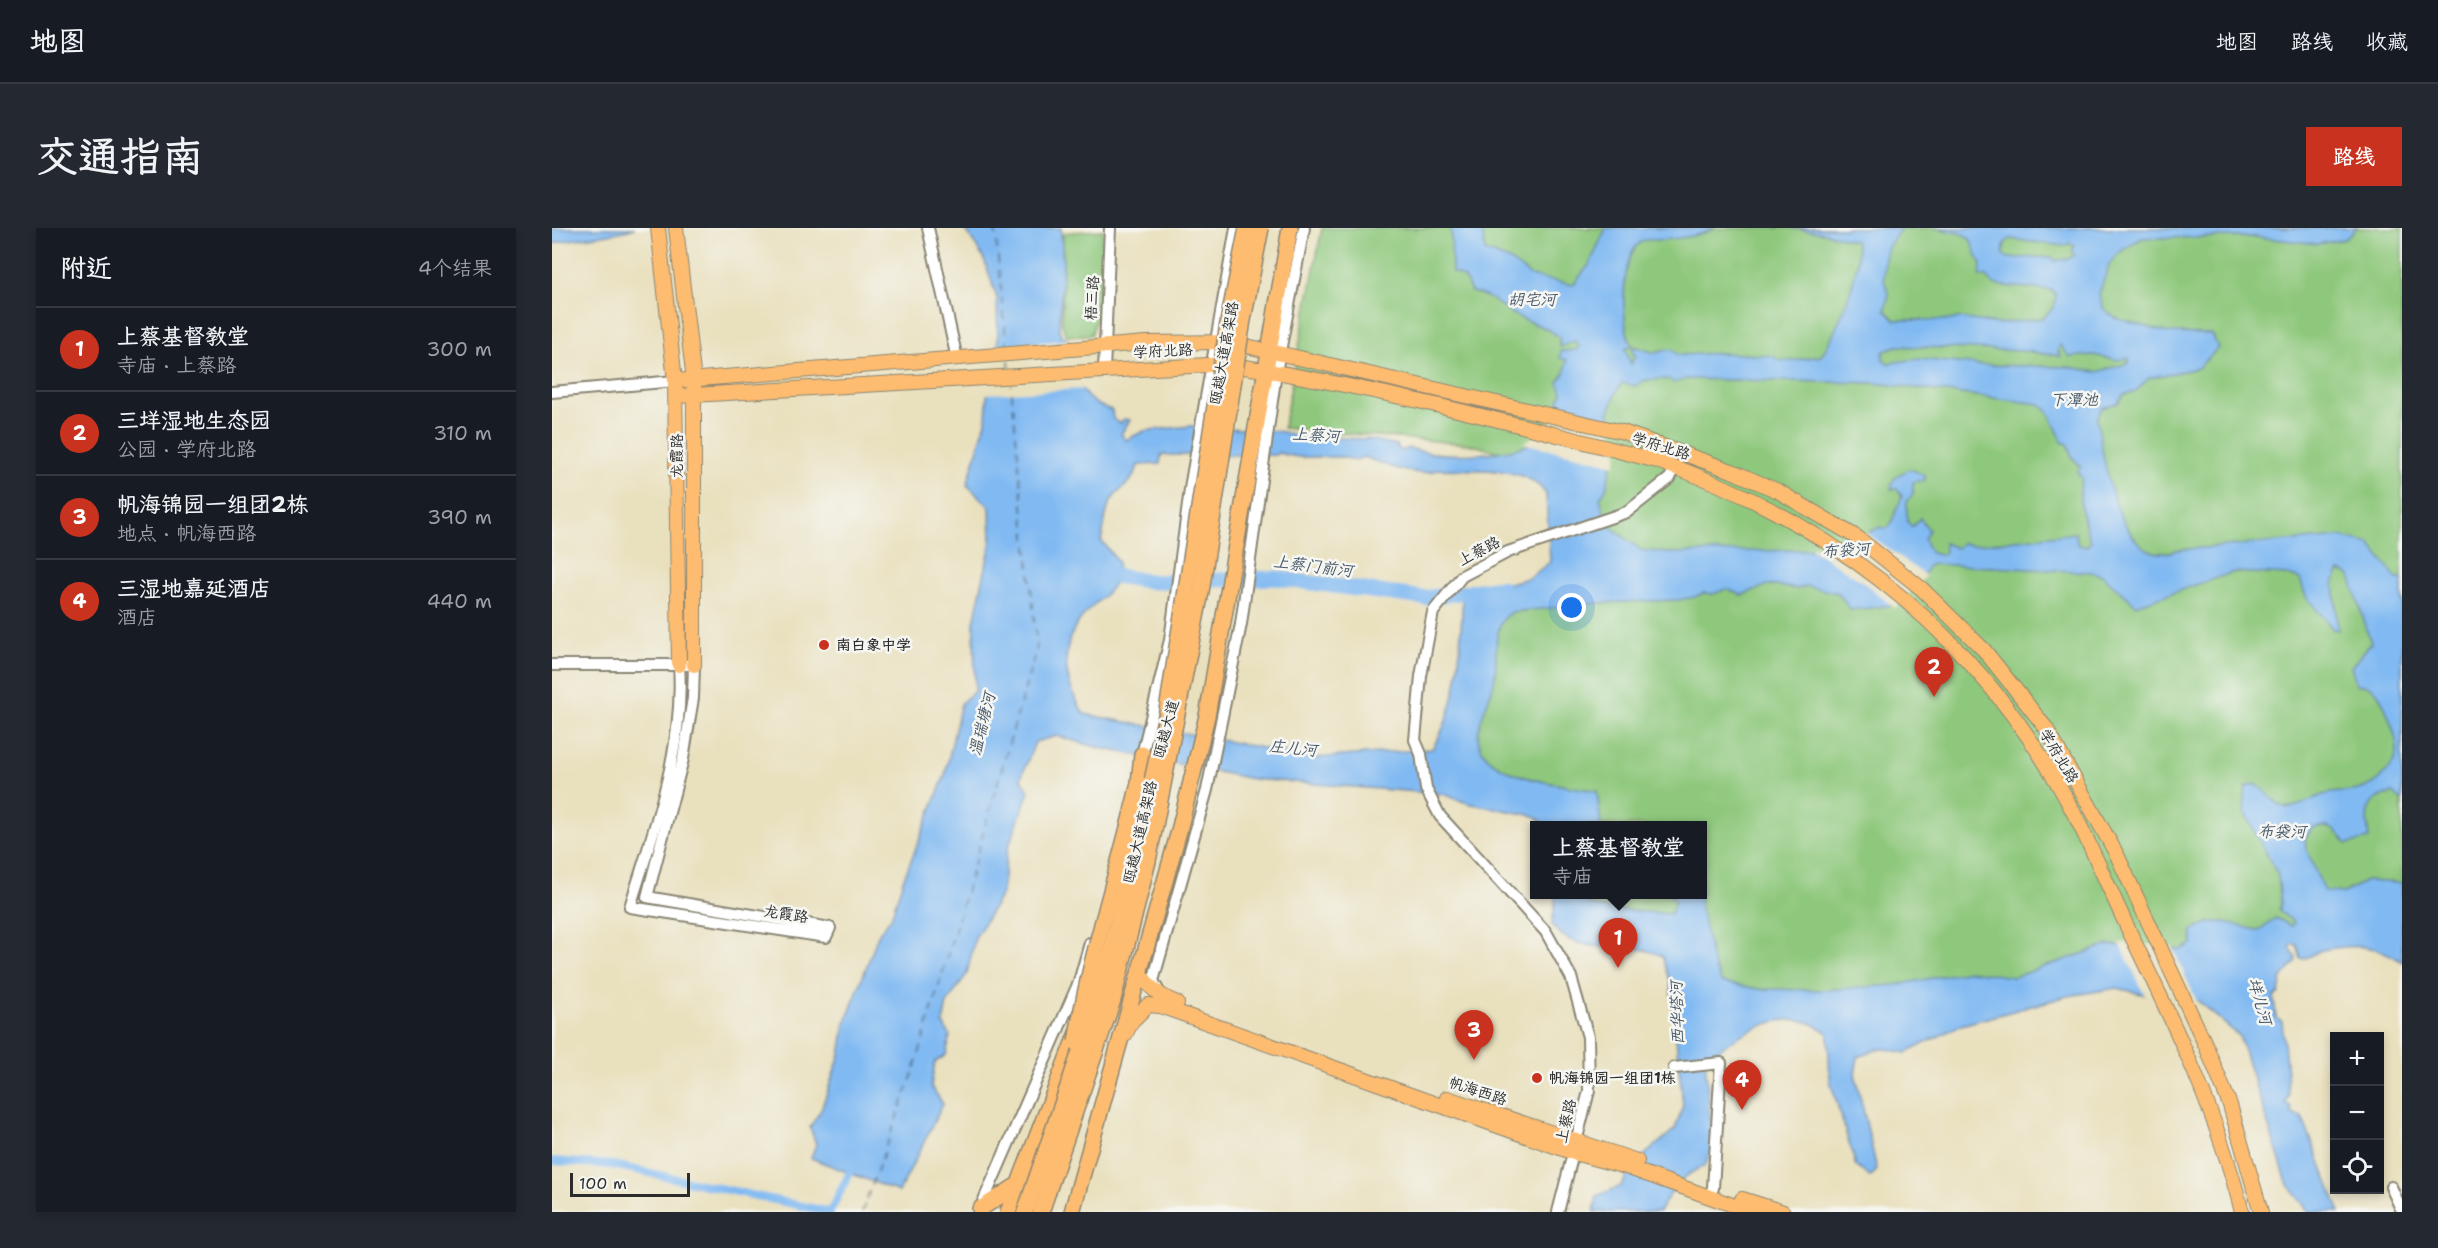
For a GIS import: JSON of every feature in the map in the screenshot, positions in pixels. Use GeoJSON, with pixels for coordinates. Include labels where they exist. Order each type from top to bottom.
{"type":"FeatureCollection","features":[{"type":"Feature","properties":{"kind":"highway","name":"瓯越大道"},"geometry":{"type":"LineString","coordinates":[[1008,1212],[1070,1051],[1101,961],[1128,855],[1159,758],[1160,722],[1178,684],[1212,459],[1219,364],[1248,228]]}},
{"type":"Feature","properties":{"kind":"highway","name":"瓯越大道高架路"},"geometry":{"type":"LineString","coordinates":[[1025,1212],[1099,996],[1135,858],[1166,717],[1229,317],[1248,228]]}},
{"type":"Feature","properties":{"kind":"highway","name":"瓯越大道高架路"},"geometry":{"type":"LineString","coordinates":[[1041,1212],[1113,1000],[1148,861],[1199,603],[1243,320],[1261,228]]}},
{"type":"Feature","properties":{"kind":"highway"},"geometry":{"type":"LineString","coordinates":[[1072,1212],[1196,764],[1211,732],[1228,594],[1251,458],[1258,418],[1276,351],[1283,272],[1290,228]]}},
{"type":"Feature","properties":{"kind":"highway"},"geometry":{"type":"LineString","coordinates":[[1283,272],[1296,228]]}},
{"type":"Feature","properties":{"kind":"highway"},"geometry":{"type":"LineString","coordinates":[[1069,1085],[1094,953],[1120,864],[1139,783],[1142,754]]}},
{"type":"Feature","properties":{"kind":"highway"},"geometry":{"type":"LineString","coordinates":[[980,1211],[1019,1184]]}},
{"type":"Feature","properties":{"kind":"main road","name":"龙霞路"},"geometry":{"type":"LineString","coordinates":[[676,228],[694,381],[694,665]]}},
{"type":"Feature","properties":{"kind":"main road","name":"龙霞路"},"geometry":{"type":"LineString","coordinates":[[659,229],[675,381],[679,665]]}},
{"type":"Feature","properties":{"kind":"main road","name":"学府北路"},"geometry":{"type":"LineString","coordinates":[[675,381],[1089,348],[1223,342],[1276,351],[1623,432],[1732,471],[1823,516],[1858,538],[1922,589],[1984,650],[2046,728],[2117,855],[2206,1046],[2230,1105],[2261,1212]]}},
{"type":"Feature","properties":{"kind":"main road","name":"学府北路"},"geometry":{"type":"LineString","coordinates":[[675,396],[1219,364],[1271,371],[1620,451],[1675,467],[1739,493],[1813,531],[1875,575],[1912,605],[1969,662],[2024,731],[2050,770],[2090,849],[2210,1104],[2242,1212]]}},
{"type":"Feature","properties":{"kind":"main road"},"geometry":{"type":"LineString","coordinates":[[1104,1090],[1132,1020],[1148,1005],[1161,1002],[1139,972]]}},
{"type":"Feature","properties":{"kind":"main road","name":"帆海西路"},"geometry":{"type":"LineString","coordinates":[[1161,1002],[1327,1057],[1575,1147],[1711,1192],[1783,1212]]}},
{"type":"Feature","properties":{"kind":"main road","name":"帆海西路"},"geometry":{"type":"LineString","coordinates":[[1711,1192],[1752,1212]]}},
{"type":"Feature","properties":{"kind":"street"},"geometry":{"type":"LineString","coordinates":[[928,228],[957,359]]}},
{"type":"Feature","properties":{"kind":"street","name":"梧三路"},"geometry":{"type":"LineString","coordinates":[[1097,371],[1104,347],[1110,228]]}},
{"type":"Feature","properties":{"kind":"street"},"geometry":{"type":"LineString","coordinates":[[1223,342],[1236,228]]}},
{"type":"Feature","properties":{"kind":"street"},"geometry":{"type":"LineString","coordinates":[[1276,351],[1304,228]]}},
{"type":"Feature","properties":{"kind":"street"},"geometry":{"type":"LineString","coordinates":[[980,1211],[1079,982],[1142,754],[1160,722],[1191,482],[1219,364]]}},
{"type":"Feature","properties":{"kind":"street"},"geometry":{"type":"LineString","coordinates":[[1161,1002],[1153,981],[1212,768],[1211,732],[1241,624],[1271,371]]}},
{"type":"Feature","properties":{"kind":"street"},"geometry":{"type":"LineString","coordinates":[[552,392],[675,381]]}},
{"type":"Feature","properties":{"kind":"street","name":"上蔡路"},"geometry":{"type":"LineString","coordinates":[[1558,1212],[1589,1091],[1588,1037],[1571,976],[1546,932],[1440,816],[1426,789],[1421,754],[1415,740],[1421,676],[1432,612],[1462,576],[1508,552],[1627,512],[1670,478],[1675,467]]}},
{"type":"Feature","properties":{"kind":"street"},"geometry":{"type":"LineString","coordinates":[[552,665],[694,665]]}},
{"type":"Feature","properties":{"kind":"street","name":"龙霞路"},"geometry":{"type":"LineString","coordinates":[[679,665],[681,691],[670,775],[630,906],[825,937],[830,928],[647,897],[683,759],[693,698],[694,665]]}},
{"type":"Feature","properties":{"kind":"street"},"geometry":{"type":"LineString","coordinates":[[1125,816],[1128,855]]}},
{"type":"Feature","properties":{"kind":"street"},"geometry":{"type":"LineString","coordinates":[[1674,1068],[1721,1063],[1711,1192]]}},
{"type":"Feature","properties":{"kind":"street"},"geometry":{"type":"LineString","coordinates":[[2391,1187],[2402,1211]]}},
{"type":"Feature","properties":{"kind":"green space"},"geometry":{"type":"Polygon","coordinates":[[[1322,228],[2402,228],[2402,914],[1972,1009],[1722,1017],[1679,945],[1577,917],[1574,899],[1707,899],[1707,821],[1549,821],[1459,788],[1474,606],[1557,589],[1572,470],[1468,444],[1283,428],[1322,228]]]}},
{"type":"Feature","properties":{"kind":"green space"},"geometry":{"type":"Polygon","coordinates":[[[1103,230],[1097,317],[1091,335],[1067,336],[1062,325],[1063,233],[1103,230]]]}},
{"type":"Feature","properties":{"kind":"water"},"geometry":{"type":"Polygon","coordinates":[[[552,228],[635,228],[552,244],[552,228]]]}},
{"type":"Feature","properties":{"kind":"water"},"geometry":{"type":"Polygon","coordinates":[[[965,228],[1061,228],[1063,264],[1059,329],[1062,337],[1069,340],[1076,374],[1084,393],[1100,406],[1112,410],[1113,419],[1120,423],[1124,419],[1130,420],[1121,434],[1126,440],[1144,431],[1191,426],[1277,431],[1306,437],[1368,439],[1396,445],[1401,451],[1409,448],[1451,454],[1500,452],[1527,445],[1550,429],[1562,392],[1558,382],[1565,373],[1567,360],[1560,358],[1561,351],[1576,350],[1579,346],[1575,341],[1560,347],[1559,337],[1554,333],[1516,316],[1486,297],[1471,292],[1465,278],[1452,272],[1451,228],[1482,228],[1485,251],[1509,260],[1531,276],[1573,285],[1589,265],[1606,228],[1715,228],[1689,237],[1645,240],[1635,247],[1626,273],[1624,290],[1625,323],[1632,345],[1625,349],[1631,364],[1635,355],[1632,352],[1633,346],[1655,353],[1670,349],[1679,355],[1722,353],[1774,356],[1777,360],[1789,361],[1821,356],[1848,299],[1856,266],[1855,241],[1825,233],[1790,228],[1901,228],[1888,247],[1885,257],[1884,280],[1889,294],[1885,310],[1895,320],[1959,318],[1998,324],[2043,318],[2054,307],[2056,295],[2051,290],[1994,285],[1987,277],[1980,276],[1981,265],[1970,239],[1963,234],[1935,228],[2357,228],[2345,239],[2318,244],[2255,237],[2142,238],[2118,253],[2109,265],[2099,294],[2103,308],[2115,318],[2169,333],[2212,334],[2218,348],[2198,368],[2149,378],[2136,391],[2123,395],[2118,403],[2102,408],[2097,418],[2103,457],[2117,506],[2127,528],[2140,544],[2156,553],[2341,537],[2370,544],[2397,579],[2402,579],[2402,801],[2393,793],[2376,799],[2371,804],[2367,815],[2369,839],[2347,844],[2336,831],[2324,827],[2312,828],[2305,839],[2306,848],[2324,891],[2344,893],[2366,881],[2402,883],[2402,962],[2374,949],[2354,946],[2322,950],[2301,959],[2297,945],[2292,944],[2290,949],[2296,957],[2296,962],[2282,978],[2279,993],[2274,997],[2276,1017],[2282,1022],[2289,1096],[2286,1103],[2291,1108],[2291,1114],[2302,1117],[2330,1187],[2330,1194],[2333,1194],[2340,1212],[2309,1212],[2288,1185],[2239,1036],[2198,1001],[2159,998],[2117,988],[2068,996],[1961,1025],[1906,1053],[1881,1048],[1858,1057],[1855,1074],[1877,1170],[1870,1177],[1856,1166],[1830,1080],[1828,1034],[1813,1024],[1797,1020],[1764,1025],[1732,1041],[1705,1060],[1713,1146],[1705,1166],[1697,1169],[1678,1184],[1659,1212],[1594,1212],[1597,1196],[1621,1186],[1634,1164],[1675,1129],[1683,1105],[1670,981],[1662,956],[1634,948],[1575,942],[1563,936],[1552,925],[1555,899],[1584,899],[1586,903],[1607,909],[1671,914],[1675,901],[1673,899],[1699,899],[1712,960],[1721,982],[1759,989],[1823,990],[1895,985],[1970,971],[2014,977],[2108,945],[2181,950],[2192,944],[2192,931],[2210,922],[2225,922],[2256,930],[2262,929],[2276,918],[2292,926],[2294,922],[2279,911],[2281,904],[2278,875],[2244,812],[2246,787],[2255,784],[2280,805],[2293,807],[2322,795],[2359,790],[2371,785],[2387,771],[2397,753],[2393,729],[2382,700],[2372,688],[2357,685],[2351,667],[2371,643],[2351,579],[2349,575],[2340,571],[2334,581],[2338,630],[2333,629],[2306,597],[2300,579],[2287,575],[2234,572],[2136,605],[2102,575],[2091,572],[1933,564],[1928,566],[1926,572],[1894,605],[1851,610],[1838,593],[1806,586],[1799,589],[1768,585],[1742,595],[1726,589],[1713,594],[1703,593],[1678,600],[1600,603],[1511,612],[1500,625],[1498,632],[1495,676],[1479,729],[1480,745],[1489,759],[1504,769],[1543,782],[1597,791],[1601,821],[1541,821],[1535,816],[1467,803],[1443,794],[1252,779],[1096,747],[1057,736],[1035,742],[1021,778],[1029,791],[1007,851],[1002,893],[975,938],[967,974],[947,1003],[943,1023],[950,1036],[946,1055],[935,1062],[931,1086],[943,1104],[899,1192],[811,1158],[816,1144],[810,1127],[821,1110],[840,1055],[845,1024],[879,933],[891,918],[902,883],[945,775],[961,703],[975,691],[974,622],[991,543],[990,507],[967,485],[986,422],[989,359],[998,344],[997,298],[984,259],[965,228]],[[2010,239],[2005,243],[2003,254],[2007,258],[2053,257],[2056,262],[2075,255],[2072,251],[2075,246],[2070,243],[2065,246],[2010,239]],[[2060,345],[2058,351],[2061,356],[2024,351],[1896,346],[1883,352],[1883,359],[1888,363],[1919,359],[1980,365],[2070,367],[2097,372],[2129,363],[2129,358],[2116,360],[2094,355],[2070,357],[2060,345]],[[1668,379],[1646,380],[1635,386],[1622,383],[1608,413],[1611,416],[1609,434],[1614,454],[1606,489],[1600,498],[1607,524],[1641,550],[1667,553],[1834,549],[1880,527],[1886,529],[1890,526],[1902,496],[1897,489],[1891,489],[1893,481],[1900,474],[1911,469],[1925,476],[1925,480],[1913,482],[1913,494],[1907,501],[1907,521],[1912,527],[1920,518],[1929,530],[1924,539],[1931,553],[1943,555],[1944,543],[1957,548],[1962,543],[1972,545],[2076,533],[2077,543],[2081,546],[2087,546],[2091,541],[2080,502],[2082,479],[2077,471],[2081,467],[2072,457],[2067,443],[2063,443],[2049,413],[2040,404],[1875,383],[1686,379],[1674,383],[1668,379]],[[1278,453],[1275,455],[1161,455],[1160,464],[1138,465],[1133,478],[1117,493],[1108,508],[1101,540],[1118,562],[1114,583],[1075,627],[1067,652],[1068,677],[1084,714],[1315,758],[1432,749],[1449,712],[1458,674],[1463,594],[1529,578],[1550,562],[1546,494],[1537,484],[1511,473],[1438,469],[1421,473],[1401,470],[1364,457],[1355,460],[1342,457],[1298,457],[1278,453]]]}},
{"type":"Feature","properties":{"kind":"pier"},"geometry":{"type":"Polygon","coordinates":[[[1075,339],[1080,348],[1084,389],[986,394],[986,359],[992,347],[1075,339]]]}},
{"type":"Feature","properties":{"kind":"pier"},"geometry":{"type":"Polygon","coordinates":[[[1555,405],[1614,419],[1612,434],[1617,454],[1615,465],[1523,443],[1548,427],[1555,405]]]}},
{"type":"Feature","properties":{"kind":"pier"},"geometry":{"type":"Polygon","coordinates":[[[1865,532],[1926,576],[1895,608],[1863,582],[1809,547],[1833,546],[1865,532]]]}},
{"type":"Feature","properties":{"kind":"pier"},"geometry":{"type":"Polygon","coordinates":[[[2120,943],[2172,946],[2199,1006],[2146,998],[2120,943]]]}},
{"type":"Feature","properties":{"kind":"waterway","name":"上蔡门前河"},"geometry":{"type":"LineString","coordinates":[[1096,573],[1155,582],[1275,578],[1424,598],[1501,587]]}},
{"type":"Feature","properties":{"kind":"waterway"},"geometry":{"type":"LineString","coordinates":[[552,1161],[613,1165],[830,1212]]}},
{"type":"Feature","properties":{"kind":"waterway","name":"温瑞塘河"},"geometry":{"type":"LineString","coordinates":[[830,1212],[854,1164]]}},
{"type":"Feature","properties":{"kind":"ferry route"},"geometry":{"type":"LineString","coordinates":[[995,228],[1007,349]]}},
{"type":"Feature","properties":{"kind":"ferry route"},"geometry":{"type":"LineString","coordinates":[[1009,360],[1010,370]]}},
{"type":"Feature","properties":{"kind":"ferry route"},"geometry":{"type":"LineString","coordinates":[[862,1212],[915,1068],[1037,647],[1011,384]]}},
{"type":"Feature","properties":{"kind":"place","name":"南白象中学"},"geometry":{"type":"Point","coordinates":[824,645]}},
{"type":"Feature","properties":{"kind":"place","name":"三垟湿地生态园"},"geometry":{"type":"Point","coordinates":[1934,697]}},
{"type":"Feature","properties":{"kind":"place","name":"上蔡基督教堂"},"geometry":{"type":"Point","coordinates":[1618,968]}},
{"type":"Feature","properties":{"kind":"place","name":"帆海锦园一组团2栋"},"geometry":{"type":"Point","coordinates":[1474,1060]}},
{"type":"Feature","properties":{"kind":"place","name":"帆海锦园一组团1栋"},"geometry":{"type":"Point","coordinates":[1537,1078]}},
{"type":"Feature","properties":{"kind":"place","name":"三湿地嘉延酒店"},"geometry":{"type":"Point","coordinates":[1742,1110]}},
{"type":"Feature","properties":{"kind":"water label","name":"胡宅河"},"geometry":{"type":"Point","coordinates":[1532,299]}},
{"type":"Feature","properties":{"kind":"water label","name":"下潭池"},"geometry":{"type":"Point","coordinates":[2074,399]}},
{"type":"Feature","properties":{"kind":"water label","name":"上蔡河"},"geometry":{"type":"Point","coordinates":[1316,435]}},
{"type":"Feature","properties":{"kind":"water label","name":"布袋河"},"geometry":{"type":"Point","coordinates":[1846,550]}},
{"type":"Feature","properties":{"kind":"water label","name":"庄儿河"},"geometry":{"type":"Point","coordinates":[1293,748]}},
{"type":"Feature","properties":{"kind":"water label","name":"布袋河"},"geometry":{"type":"Point","coordinates":[2282,831]}},
{"type":"Feature","properties":{"kind":"water label","name":"垟儿河"},"geometry":{"type":"Point","coordinates":[2260,1001]}},
{"type":"Feature","properties":{"kind":"water label","name":"西华塔河"},"geometry":{"type":"Point","coordinates":[1677,1013]}}]}
